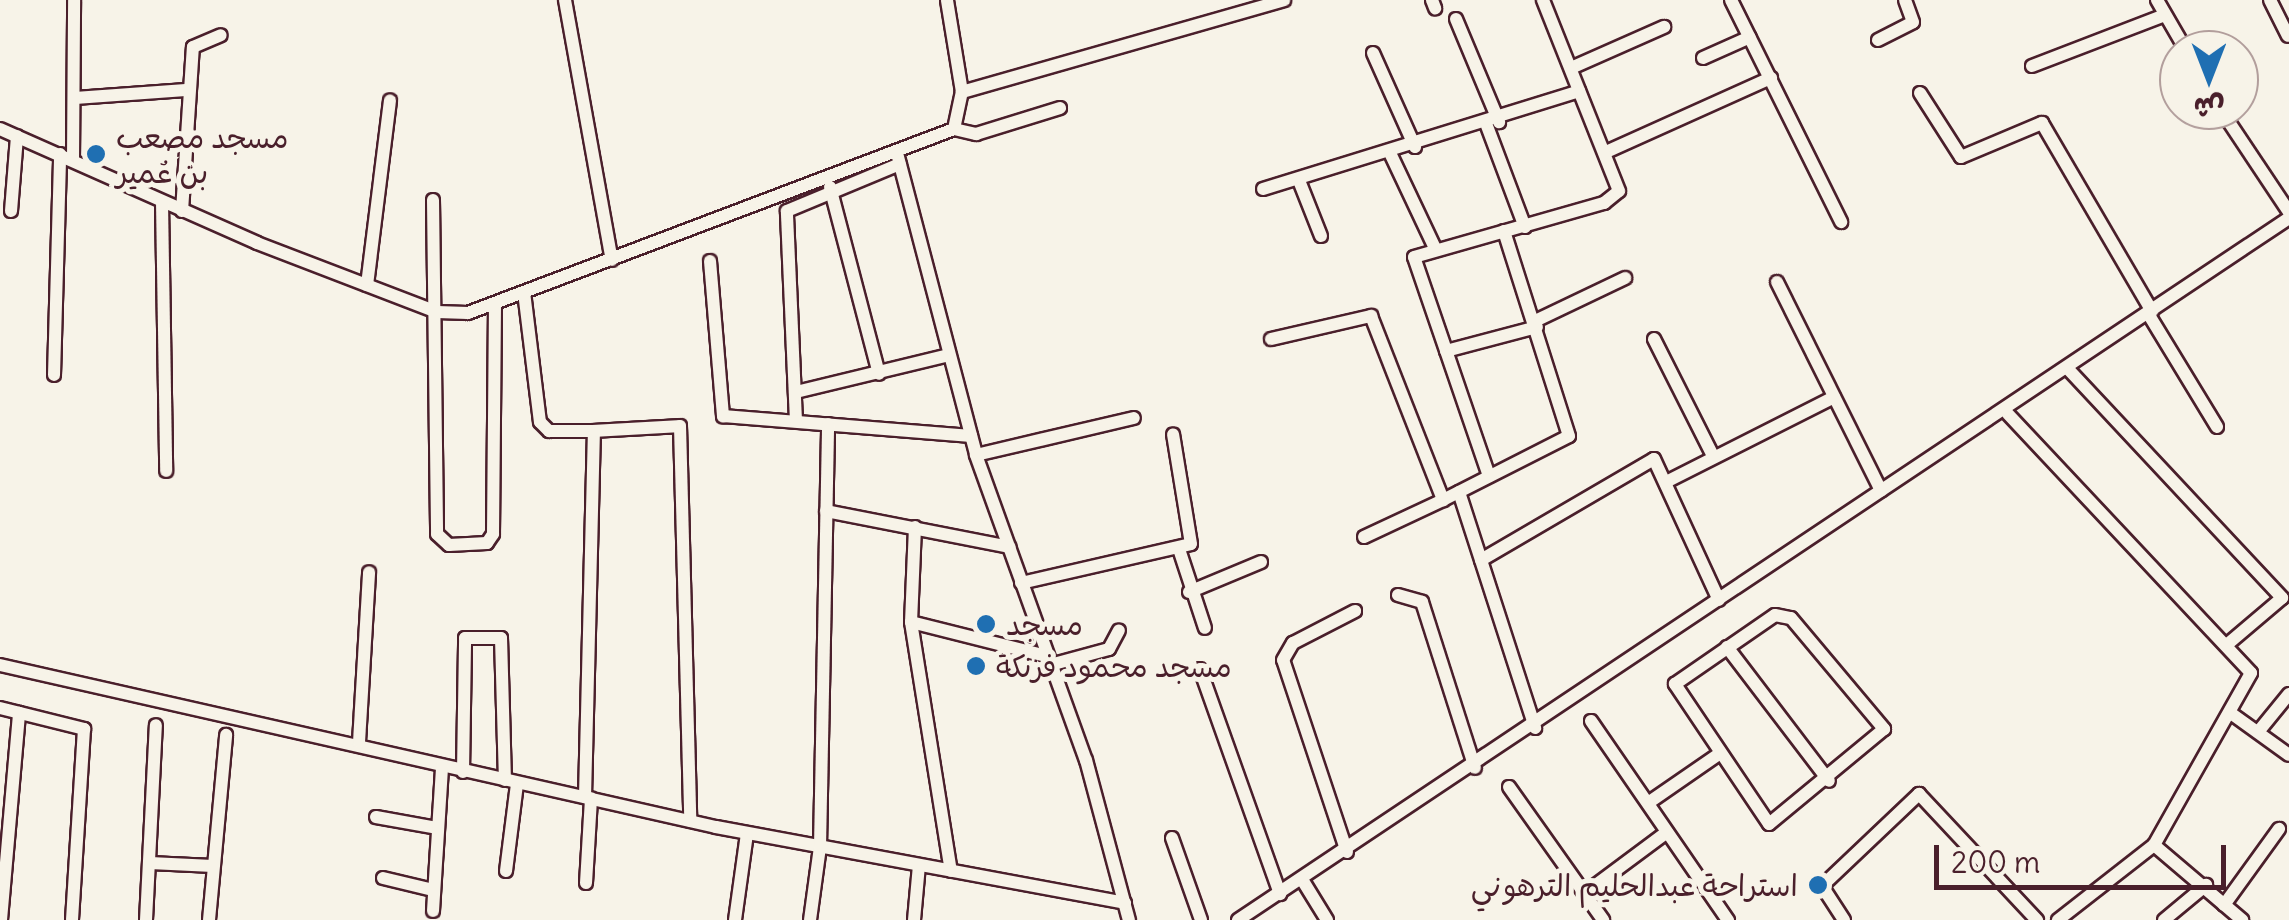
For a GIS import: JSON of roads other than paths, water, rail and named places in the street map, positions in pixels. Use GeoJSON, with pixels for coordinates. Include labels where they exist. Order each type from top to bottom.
{"type":"FeatureCollection","features":[{"type":"Feature","properties":{"kind":"street"},"geometry":{"type":"LineString","coordinates":[[54,375],[66,157],[75,98],[74,0]]}},
{"type":"Feature","properties":{"kind":"street"},"geometry":{"type":"LineString","coordinates":[[565,0],[612,260]]}},
{"type":"Feature","properties":{"kind":"street"},"geometry":{"type":"LineString","coordinates":[[948,0],[962,92],[954,129]]}},
{"type":"Feature","properties":{"kind":"street"},"geometry":{"type":"LineString","coordinates":[[962,92],[1244,4],[1284,0]]}},
{"type":"Feature","properties":{"kind":"street"},"geometry":{"type":"LineString","coordinates":[[1489,476],[1414,266],[1434,246],[1526,227],[1614,197],[1619,180],[1543,0]]}},
{"type":"Feature","properties":{"kind":"street"},"geometry":{"type":"LineString","coordinates":[[1731,0],[1840,222]]}},
{"type":"Feature","properties":{"kind":"street"},"geometry":{"type":"LineString","coordinates":[[1878,40],[1913,22],[1905,0]]}},
{"type":"Feature","properties":{"kind":"street"},"geometry":{"type":"LineString","coordinates":[[2157,0],[2174,30]]}},
{"type":"Feature","properties":{"kind":"street"},"geometry":{"type":"LineString","coordinates":[[2270,0],[2288,36]]}},
{"type":"Feature","properties":{"kind":"street"},"geometry":{"type":"LineString","coordinates":[[2032,66],[2166,16]]}},
{"type":"Feature","properties":{"kind":"street"},"geometry":{"type":"LineString","coordinates":[[1456,19],[1526,227]]}},
{"type":"Feature","properties":{"kind":"street"},"geometry":{"type":"LineString","coordinates":[[1572,68],[1664,27]]}},
{"type":"Feature","properties":{"kind":"street"},"geometry":{"type":"LineString","coordinates":[[182,211],[186,90],[196,42],[220,35]]}},
{"type":"Feature","properties":{"kind":"street"},"geometry":{"type":"LineString","coordinates":[[1703,58],[1750,36]]}},
{"type":"Feature","properties":{"kind":"street"},"geometry":{"type":"LineString","coordinates":[[1373,52],[1415,147]]}},
{"type":"Feature","properties":{"kind":"street"},"geometry":{"type":"LineString","coordinates":[[1606,152],[1771,78]]}},
{"type":"Feature","properties":{"kind":"street"},"geometry":{"type":"LineString","coordinates":[[75,98],[186,90]]}},
{"type":"Feature","properties":{"kind":"street"},"geometry":{"type":"LineString","coordinates":[[1263,189],[1300,183],[1493,124],[1579,90]]}},
{"type":"Feature","properties":{"kind":"street"},"geometry":{"type":"LineString","coordinates":[[1920,93],[1961,157],[2042,123],[2217,427]]}},
{"type":"Feature","properties":{"kind":"street"},"geometry":{"type":"LineString","coordinates":[[367,286],[390,100]]}},
{"type":"Feature","properties":{"kind":"street"},"geometry":{"type":"LineString","coordinates":[[796,421],[784,225],[795,204],[954,129],[976,134],[1060,108]]}},
{"type":"Feature","properties":{"kind":"street"},"geometry":{"type":"LineString","coordinates":[[0,129],[182,211],[437,312],[495,304],[899,158]]}},
{"type":"Feature","properties":{"kind":"street"},"geometry":{"type":"LineString","coordinates":[[1238,920],[1535,728],[1881,491],[2008,414],[2289,215],[2234,130]]}},
{"type":"Feature","properties":{"kind":"street"},"geometry":{"type":"LineString","coordinates":[[11,211],[17,136]]}},
{"type":"Feature","properties":{"kind":"street"},"geometry":{"type":"LineString","coordinates":[[1390,154],[1434,246]]}},
{"type":"Feature","properties":{"kind":"street"},"geometry":{"type":"LineString","coordinates":[[899,158],[976,455],[1048,660],[1129,920]]}},
{"type":"Feature","properties":{"kind":"street"},"geometry":{"type":"LineString","coordinates":[[1300,183],[1321,236]]}},
{"type":"Feature","properties":{"kind":"street"},"geometry":{"type":"LineString","coordinates":[[830,187],[879,374]]}},
{"type":"Feature","properties":{"kind":"street"},"geometry":{"type":"LineString","coordinates":[[433,200],[437,534],[449,544],[487,542],[495,304]]}},
{"type":"Feature","properties":{"kind":"street"},"geometry":{"type":"LineString","coordinates":[[162,202],[166,471]]}},
{"type":"Feature","properties":{"kind":"street"},"geometry":{"type":"LineString","coordinates":[[1364,537],[1569,436],[1504,232]]}},
{"type":"Feature","properties":{"kind":"street"},"geometry":{"type":"LineString","coordinates":[[710,261],[720,413],[971,436]]}},
{"type":"Feature","properties":{"kind":"street"},"geometry":{"type":"LineString","coordinates":[[1446,351],[1536,324],[1625,278]]}},
{"type":"Feature","properties":{"kind":"street"},"geometry":{"type":"LineString","coordinates":[[1777,282],[1881,491]]}},
{"type":"Feature","properties":{"kind":"street"},"geometry":{"type":"LineString","coordinates":[[524,292],[540,422],[549,431],[686,433],[690,821]]}},
{"type":"Feature","properties":{"kind":"street"},"geometry":{"type":"LineString","coordinates":[[1270,339],[1370,316],[1442,500]]}},
{"type":"Feature","properties":{"kind":"street"},"geometry":{"type":"LineString","coordinates":[[1654,338],[1713,456]]}},
{"type":"Feature","properties":{"kind":"street"},"geometry":{"type":"LineString","coordinates":[[796,392],[949,355]]}},
{"type":"Feature","properties":{"kind":"street"},"geometry":{"type":"LineString","coordinates":[[2069,370],[2282,598],[2229,644]]}},
{"type":"Feature","properties":{"kind":"street"},"geometry":{"type":"LineString","coordinates":[[1668,481],[1834,396]]}},
{"type":"Feature","properties":{"kind":"street"},"geometry":{"type":"LineString","coordinates":[[2008,414],[2229,644],[2251,677],[2154,845],[2058,920]]}},
{"type":"Feature","properties":{"kind":"street"},"geometry":{"type":"LineString","coordinates":[[976,455],[1134,418]]}},
{"type":"Feature","properties":{"kind":"street"},"geometry":{"type":"LineString","coordinates":[[810,920],[820,847],[828,424]]}},
{"type":"Feature","properties":{"kind":"street"},"geometry":{"type":"LineString","coordinates":[[586,883],[594,431]]}},
{"type":"Feature","properties":{"kind":"street"},"geometry":{"type":"LineString","coordinates":[[1021,583],[1180,549],[1194,537],[1173,434]]}},
{"type":"Feature","properties":{"kind":"street"},"geometry":{"type":"LineString","coordinates":[[1481,560],[1646,461],[1659,461],[1719,600]]}},
{"type":"Feature","properties":{"kind":"street"},"geometry":{"type":"LineString","coordinates":[[1459,492],[1535,728]]}},
{"type":"Feature","properties":{"kind":"street"},"geometry":{"type":"LineString","coordinates":[[826,511],[1008,547]]}},
{"type":"Feature","properties":{"kind":"street"},"geometry":{"type":"LineString","coordinates":[[914,527],[910,622],[950,871]]}},
{"type":"Feature","properties":{"kind":"street"},"geometry":{"type":"LineString","coordinates":[[1180,549],[1189,592],[1205,628]]}},
{"type":"Feature","properties":{"kind":"street"},"geometry":{"type":"LineString","coordinates":[[1189,592],[1262,562]]}},
{"type":"Feature","properties":{"kind":"street"},"geometry":{"type":"LineString","coordinates":[[359,742],[369,572]]}},
{"type":"Feature","properties":{"kind":"street"},"geometry":{"type":"LineString","coordinates":[[1398,595],[1422,602],[1475,768]]}},
{"type":"Feature","properties":{"kind":"street"},"geometry":{"type":"LineString","coordinates":[[1347,852],[1284,660],[1293,643],[1355,611]]}},
{"type":"Feature","properties":{"kind":"street"},"geometry":{"type":"LineString","coordinates":[[1788,615],[1882,724],[1878,742],[1769,824],[1675,684],[1727,647],[1788,615]]}},
{"type":"Feature","properties":{"kind":"street"},"geometry":{"type":"LineString","coordinates":[[910,622],[1048,660],[1110,650],[1119,630]]}},
{"type":"Feature","properties":{"kind":"street"},"geometry":{"type":"LineString","coordinates":[[463,772],[465,638],[502,638],[511,782],[506,871]]}},
{"type":"Feature","properties":{"kind":"street"},"geometry":{"type":"LineString","coordinates":[[1727,647],[1829,781]]}},
{"type":"Feature","properties":{"kind":"street"},"geometry":{"type":"LineString","coordinates":[[0,664],[359,742],[463,772],[747,834],[1125,903]]}},
{"type":"Feature","properties":{"kind":"street"},"geometry":{"type":"LineString","coordinates":[[1200,669],[1280,894]]}},
{"type":"Feature","properties":{"kind":"street"},"geometry":{"type":"LineString","coordinates":[[2258,732],[2289,694]]}},
{"type":"Feature","properties":{"kind":"street"},"geometry":{"type":"LineString","coordinates":[[0,708],[84,729],[72,920]]}},
{"type":"Feature","properties":{"kind":"street"},"geometry":{"type":"LineString","coordinates":[[1,920],[6,782],[19,713]]}},
{"type":"Feature","properties":{"kind":"street"},"geometry":{"type":"LineString","coordinates":[[2232,714],[2289,755]]}},
{"type":"Feature","properties":{"kind":"street"},"geometry":{"type":"LineString","coordinates":[[1591,721],[1728,920]]}},
{"type":"Feature","properties":{"kind":"street"},"geometry":{"type":"LineString","coordinates":[[146,920],[156,725]]}},
{"type":"Feature","properties":{"kind":"street"},"geometry":{"type":"LineString","coordinates":[[209,920],[226,735]]}},
{"type":"Feature","properties":{"kind":"street"},"geometry":{"type":"LineString","coordinates":[[1648,803],[1720,754]]}},
{"type":"Feature","properties":{"kind":"street"},"geometry":{"type":"LineString","coordinates":[[432,911],[442,766]]}},
{"type":"Feature","properties":{"kind":"street"},"geometry":{"type":"LineString","coordinates":[[1509,788],[1604,920]]}},
{"type":"Feature","properties":{"kind":"street"},"geometry":{"type":"LineString","coordinates":[[1844,920],[1822,886],[1920,794],[2037,920]]}},
{"type":"Feature","properties":{"kind":"street"},"geometry":{"type":"LineString","coordinates":[[376,817],[438,828]]}},
{"type":"Feature","properties":{"kind":"street"},"geometry":{"type":"LineString","coordinates":[[2224,905],[2279,829]]}},
{"type":"Feature","properties":{"kind":"street"},"geometry":{"type":"LineString","coordinates":[[1585,893],[1667,832]]}},
{"type":"Feature","properties":{"kind":"street"},"geometry":{"type":"LineString","coordinates":[[734,920],[747,834]]}},
{"type":"Feature","properties":{"kind":"street"},"geometry":{"type":"LineString","coordinates":[[1172,838],[1201,920]]}},
{"type":"Feature","properties":{"kind":"street"},"geometry":{"type":"LineString","coordinates":[[2154,845],[2206,885],[2242,920]]}},
{"type":"Feature","properties":{"kind":"street"},"geometry":{"type":"LineString","coordinates":[[150,863],[213,866]]}},
{"type":"Feature","properties":{"kind":"street"},"geometry":{"type":"LineString","coordinates":[[914,920],[919,865]]}},
{"type":"Feature","properties":{"kind":"street"},"geometry":{"type":"LineString","coordinates":[[383,878],[433,890]]}},
{"type":"Feature","properties":{"kind":"street"},"geometry":{"type":"LineString","coordinates":[[1303,881],[1328,920]]}},
{"type":"Feature","properties":{"kind":"street"},"geometry":{"type":"LineString","coordinates":[[2164,920],[2206,885]]}},
{"type":"Feature","properties":{"kind":"place","name":"مسجد مصعب بن عُمير"},"geometry":{"type":"Point","coordinates":[96,154]}},
{"type":"Feature","properties":{"kind":"place","name":"مسجد"},"geometry":{"type":"Point","coordinates":[986,624]}},
{"type":"Feature","properties":{"kind":"place","name":"مسجد محمود فرنكة"},"geometry":{"type":"Point","coordinates":[976,666]}},
{"type":"Feature","properties":{"kind":"place","name":"استراحة عبدالحليم الترهوني"},"geometry":{"type":"Point","coordinates":[1818,885]}}]}
